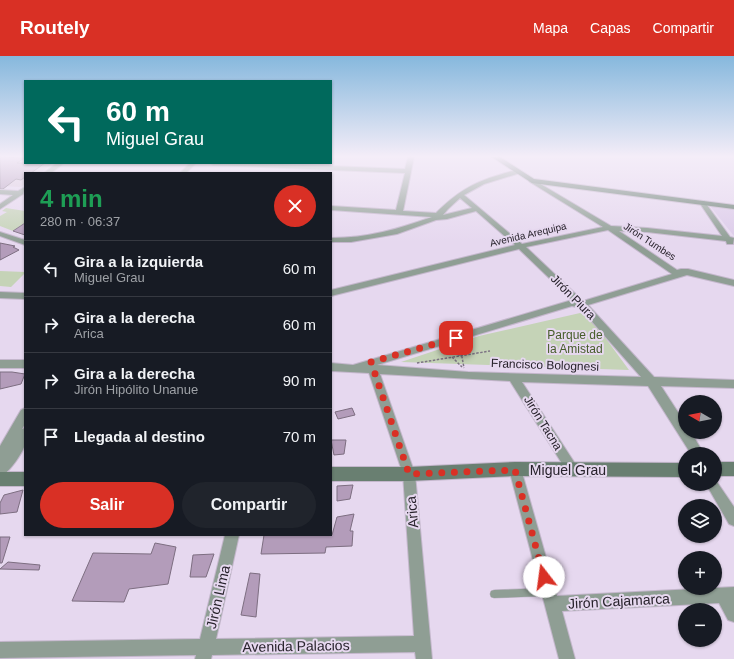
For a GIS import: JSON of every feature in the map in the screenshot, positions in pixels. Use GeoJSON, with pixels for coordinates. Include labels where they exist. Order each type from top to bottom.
{"type":"FeatureCollection","features":[{"type":"Feature","properties":{"kind":"street"},"geometry":{"type":"LineString","coordinates":[[399,212],[405,185]]}},
{"type":"Feature","properties":{"kind":"street"},"geometry":{"type":"LineString","coordinates":[[332,240],[351,240],[397,232],[437,216],[459,194],[474,185]]}},
{"type":"Feature","properties":{"kind":"street","name":"Jirón Tumbes"},"geometry":{"type":"LineString","coordinates":[[539,185],[680,272]]}},
{"type":"Feature","properties":{"kind":"street"},"geometry":{"type":"LineString","coordinates":[[566,185],[734,207]]}},
{"type":"Feature","properties":{"kind":"street"},"geometry":{"type":"LineString","coordinates":[[0,188],[24,189]]}},
{"type":"Feature","properties":{"kind":"street"},"geometry":{"type":"LineString","coordinates":[[0,192],[22,193]]}},
{"type":"Feature","properties":{"kind":"street"},"geometry":{"type":"LineString","coordinates":[[0,207],[22,193]]}},
{"type":"Feature","properties":{"kind":"street","name":"Jirón Piura"},"geometry":{"type":"LineString","coordinates":[[459,194],[522,246],[651,381],[693,447]]}},
{"type":"Feature","properties":{"kind":"street"},"geometry":{"type":"LineString","coordinates":[[702,202],[731,240],[734,247]]}},
{"type":"Feature","properties":{"kind":"street"},"geometry":{"type":"LineString","coordinates":[[332,208],[399,212],[447,217],[478,209]]}},
{"type":"Feature","properties":{"kind":"street","name":"Avenida Arequipa"},"geometry":{"type":"LineString","coordinates":[[332,293],[522,246],[608,228],[647,230],[731,240]]}},
{"type":"Feature","properties":{"kind":"street"},"geometry":{"type":"LineString","coordinates":[[0,234],[24,243]]}},
{"type":"Feature","properties":{"kind":"street"},"geometry":{"type":"LineString","coordinates":[[372,367],[442,343],[680,272],[734,283]]}},
{"type":"Feature","properties":{"kind":"street"},"geometry":{"type":"LineString","coordinates":[[2,298],[24,296]]}},
{"type":"Feature","properties":{"kind":"street"},"geometry":{"type":"LineString","coordinates":[[0,364],[24,364]]}},
{"type":"Feature","properties":{"kind":"street","name":"Francisco Bolognesi"},"geometry":{"type":"LineString","coordinates":[[332,367],[372,367],[468,376],[734,384]]}},
{"type":"Feature","properties":{"kind":"street","name":"Arica"},"geometry":{"type":"LineString","coordinates":[[372,367],[409,474],[424,651]]}},
{"type":"Feature","properties":{"kind":"street","name":"Jirón Tacna"},"geometry":{"type":"LineString","coordinates":[[513,377],[572,470]]}},
{"type":"Feature","properties":{"kind":"street"},"geometry":{"type":"LineString","coordinates":[[0,457],[24,415]]}},
{"type":"Feature","properties":{"kind":"street"},"geometry":{"type":"LineString","coordinates":[[0,471],[13,455],[24,435]]}},
{"type":"Feature","properties":{"kind":"street"},"geometry":{"type":"LineString","coordinates":[[722,470],[734,469]]}},
{"type":"Feature","properties":{"kind":"street"},"geometry":{"type":"LineString","coordinates":[[515,470],[567,659]]}},
{"type":"Feature","properties":{"kind":"street","name":"Miguel Grau"},"geometry":{"type":"LineString","coordinates":[[332,474],[409,474],[515,470],[678,470]]}},
{"type":"Feature","properties":{"kind":"street"},"geometry":{"type":"LineString","coordinates":[[0,479],[24,479]]}},
{"type":"Feature","properties":{"kind":"street"},"geometry":{"type":"LineString","coordinates":[[716,491],[734,519]]}},
{"type":"Feature","properties":{"kind":"street","name":"Jirón Lima"},"geometry":{"type":"LineString","coordinates":[[204,653],[232,536]]}},
{"type":"Feature","properties":{"kind":"street"},"geometry":{"type":"LineString","coordinates":[[729,595],[734,614]]}},
{"type":"Feature","properties":{"kind":"street","name":"Jirón Cajamarca"},"geometry":{"type":"LineString","coordinates":[[550,598],[729,595]]}},
{"type":"Feature","properties":{"kind":"street","name":"Avenida Palacios"},"geometry":{"type":"LineString","coordinates":[[0,650],[204,653],[424,651]]}},
{"type":"Feature","properties":{"kind":"lane"},"geometry":{"type":"LineString","coordinates":[[494,594],[550,598]]}},
{"type":"Feature","properties":{"kind":"path"},"geometry":{"type":"LineString","coordinates":[[442,343],[462,357],[464,368]]}},
{"type":"Feature","properties":{"kind":"path"},"geometry":{"type":"LineString","coordinates":[[413,364],[490,351]]}},
{"type":"Feature","properties":{"kind":"shaded area"},"geometry":{"type":"Polygon","coordinates":[[[0,185],[23,185],[21,187],[0,185]]]}},
{"type":"Feature","properties":{"kind":"shaded area"},"geometry":{"type":"Polygon","coordinates":[[[710,206],[734,209],[734,236],[710,206]]]}},
{"type":"Feature","properties":{"kind":"green space"},"geometry":{"type":"Polygon","coordinates":[[[6,208],[24,211],[24,224],[13,231],[0,226],[0,216],[7,212],[2,211],[6,208]]]}},
{"type":"Feature","properties":{"kind":"green space"},"geometry":{"type":"Polygon","coordinates":[[[0,271],[24,272],[24,274],[11,287],[0,286],[0,271]]]}},
{"type":"Feature","properties":{"kind":"green space","name":"Parque de la Amistad"},"geometry":{"type":"Polygon","coordinates":[[[580,313],[590,317],[629,370],[401,362],[479,336],[580,313]]]}},
{"type":"Feature","properties":{"kind":"building"},"geometry":{"type":"Polygon","coordinates":[[[0,185],[8,185],[3,189],[0,189],[0,185]]]}},
{"type":"Feature","properties":{"kind":"building"},"geometry":{"type":"Polygon","coordinates":[[[24,224],[24,235],[13,231],[24,224]]]}},
{"type":"Feature","properties":{"kind":"building"},"geometry":{"type":"Polygon","coordinates":[[[0,243],[15,246],[13,247],[19,250],[0,260],[0,243]]]}},
{"type":"Feature","properties":{"kind":"building"},"geometry":{"type":"Polygon","coordinates":[[[0,372],[24,374],[21,384],[0,389],[0,372]]]}},
{"type":"Feature","properties":{"kind":"building"},"geometry":{"type":"Polygon","coordinates":[[[352,408],[355,415],[338,419],[335,412],[352,408]]]}},
{"type":"Feature","properties":{"kind":"building"},"geometry":{"type":"Polygon","coordinates":[[[332,440],[346,440],[344,454],[334,455],[332,440]]]}},
{"type":"Feature","properties":{"kind":"building"},"geometry":{"type":"Polygon","coordinates":[[[353,485],[350,499],[337,501],[337,486],[353,485]]]}},
{"type":"Feature","properties":{"kind":"building"},"geometry":{"type":"Polygon","coordinates":[[[23,490],[17,512],[0,514],[0,503],[4,495],[23,490]]]}},
{"type":"Feature","properties":{"kind":"building"},"geometry":{"type":"Polygon","coordinates":[[[354,514],[350,531],[353,531],[352,546],[326,547],[325,553],[261,554],[264,536],[332,536],[337,517],[354,514]]]}},
{"type":"Feature","properties":{"kind":"building"},"geometry":{"type":"Polygon","coordinates":[[[0,537],[10,537],[2,563],[0,563],[0,537]]]}},
{"type":"Feature","properties":{"kind":"building"},"geometry":{"type":"Polygon","coordinates":[[[155,543],[176,547],[168,584],[129,589],[124,602],[72,601],[93,553],[151,554],[155,543]]]}},
{"type":"Feature","properties":{"kind":"building"},"geometry":{"type":"Polygon","coordinates":[[[214,554],[206,577],[190,577],[193,555],[214,554]]]}},
{"type":"Feature","properties":{"kind":"building"},"geometry":{"type":"Polygon","coordinates":[[[8,562],[40,565],[39,570],[0,569],[8,562]]]}},
{"type":"Feature","properties":{"kind":"building"},"geometry":{"type":"Polygon","coordinates":[[[250,573],[260,574],[256,617],[241,615],[250,573]]]}},
{"type":"Feature","properties":{"kind":"route"},"geometry":{"type":"LineString","coordinates":[[456,338],[371,362],[409,474],[515,470],[544,577]]}}]}
